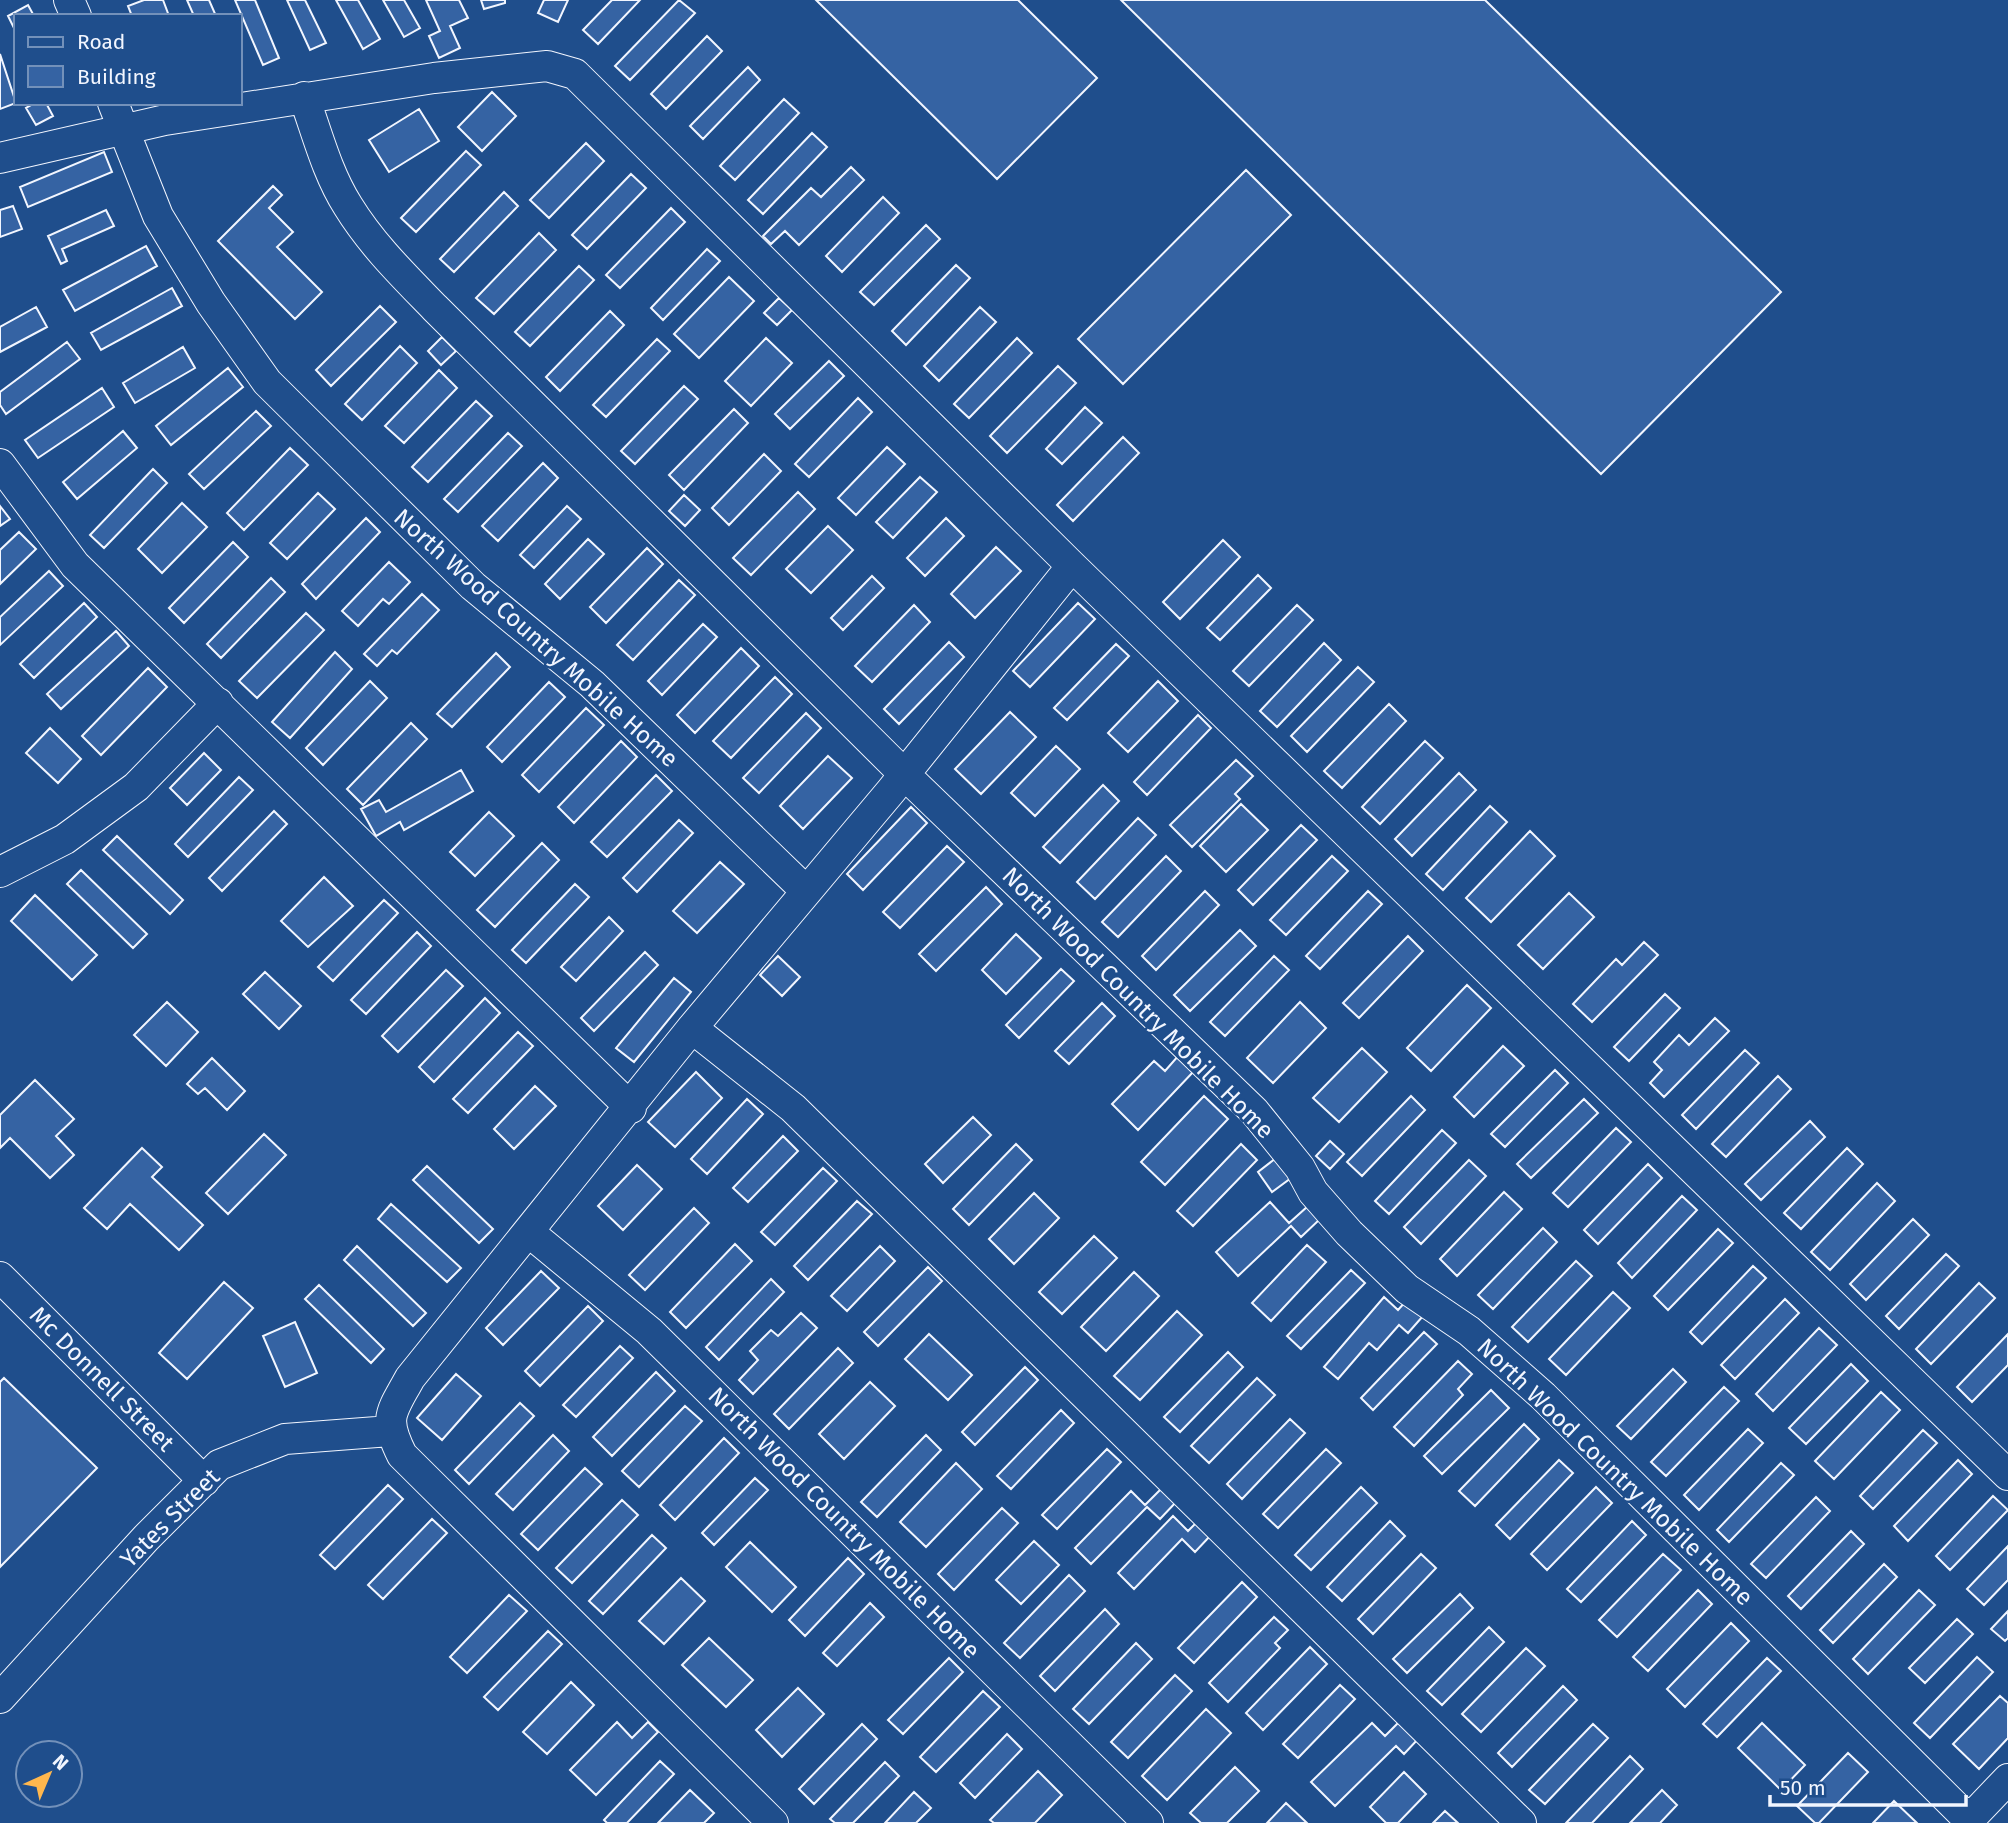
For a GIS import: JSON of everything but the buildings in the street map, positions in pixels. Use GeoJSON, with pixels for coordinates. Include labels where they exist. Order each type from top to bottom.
{"type":"FeatureCollection","features":[{"type":"Feature","properties":{"kind":"street"},"geometry":{"type":"LineString","coordinates":[[0,158],[119,116],[164,120],[434,78],[547,66],[575,74],[1072,566],[2008,1475]]}},
{"type":"Feature","properties":{"kind":"street","name":"North Wood Country Mobile Home"},"geometry":{"type":"LineString","coordinates":[[304,97],[330,170],[347,205],[375,244],[903,772],[1254,1111],[1300,1168],[1313,1192],[1349,1233],[1407,1289],[1469,1331],[1543,1396],[1968,1821],[2008,1779]]}},
{"type":"Feature","properties":{"kind":"street","name":"North Wood Country Mobile Home"},"geometry":{"type":"LineString","coordinates":[[119,116],[158,216],[211,303],[267,382],[472,586],[592,684],[805,890]]}},
{"type":"Feature","properties":{"kind":"street"},"geometry":{"type":"LineString","coordinates":[[0,464],[75,565],[631,1108]]}},
{"type":"Feature","properties":{"kind":"street"},"geometry":{"type":"LineString","coordinates":[[773,1823],[402,1455],[390,1431],[391,1414],[410,1378],[631,1108],[692,1028],[1072,566]]}},
{"type":"Feature","properties":{"kind":"street"},"geometry":{"type":"LineString","coordinates":[[0,872],[65,839],[136,787],[218,702]]}},
{"type":"Feature","properties":{"kind":"street"},"geometry":{"type":"LineString","coordinates":[[692,1028],[793,1108],[1521,1823]]}},
{"type":"Feature","properties":{"kind":"street","name":"North Wood Country Mobile Home"},"geometry":{"type":"LineString","coordinates":[[530,1233],[649,1331],[1148,1823]]}},
{"type":"Feature","properties":{"kind":"street","name":"Mc Donnell Street"},"geometry":{"type":"LineString","coordinates":[[0,1277],[204,1481]]}},
{"type":"Feature","properties":{"kind":"street","name":"Yates Street"},"geometry":{"type":"LineString","coordinates":[[0,1698],[146,1538],[219,1465],[285,1439],[390,1431]]}}]}
